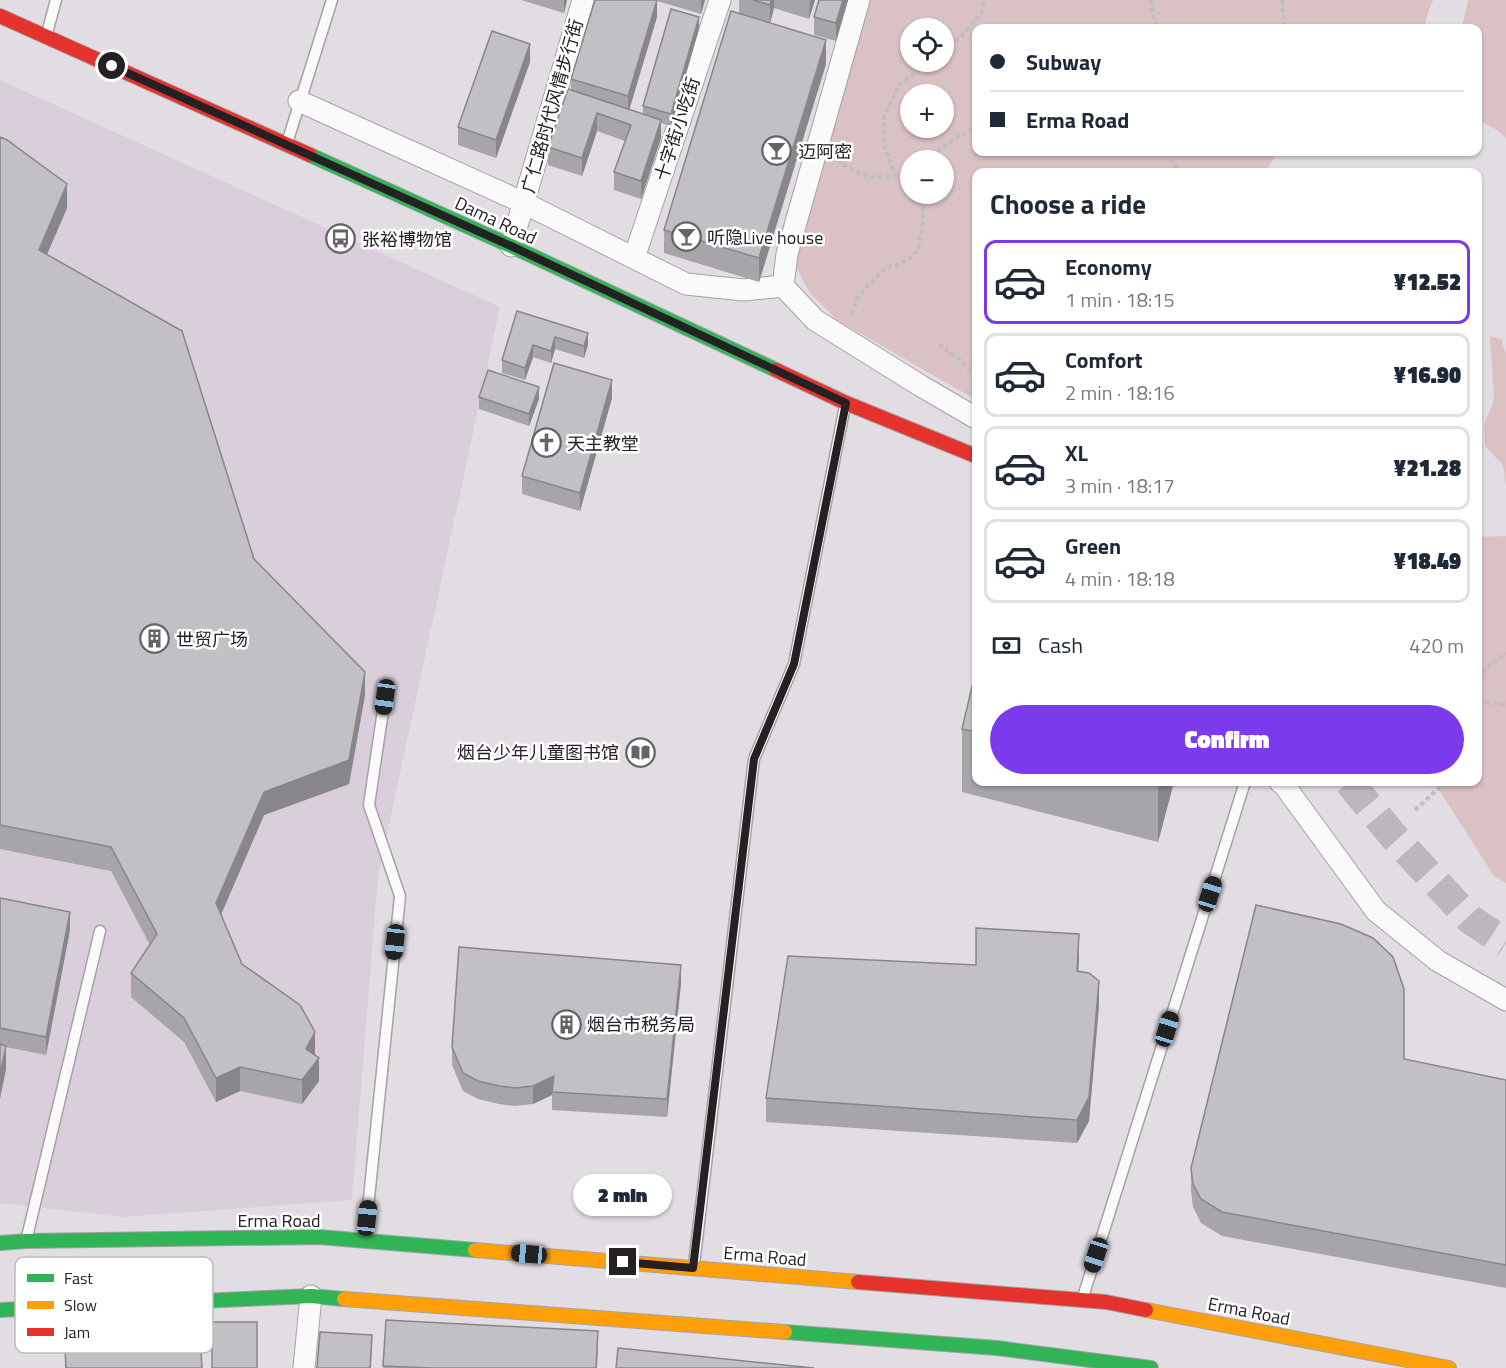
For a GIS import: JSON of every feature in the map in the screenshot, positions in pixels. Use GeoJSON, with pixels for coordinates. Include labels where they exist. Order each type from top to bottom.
{"type":"FeatureCollection","features":[{"type":"Feature","properties":{"kind":"main road","name":"Dama Road"},"geometry":{"type":"LineString","coordinates":[[0,16],[511,246],[846,403],[972,454]]}},
{"type":"Feature","properties":{"kind":"main road","name":"Erma Road"},"geometry":{"type":"LineString","coordinates":[[0,1243],[26,1240],[319,1237],[1082,1300],[1117,1304],[1449,1368]]}},
{"type":"Feature","properties":{"kind":"main road"},"geometry":{"type":"LineString","coordinates":[[213,1300],[312,1296],[997,1353],[1051,1362],[1151,1368]]}},
{"type":"Feature","properties":{"kind":"main road"},"geometry":{"type":"LineString","coordinates":[[0,1310],[15,1309]]}},
{"type":"Feature","properties":{"kind":"street","name":"广仁路时代风情步行街"},"geometry":{"type":"LineString","coordinates":[[511,246],[583,0]]}},
{"type":"Feature","properties":{"kind":"street","name":"十字街小吃街"},"geometry":{"type":"LineString","coordinates":[[634,258],[720,0]]}},
{"type":"Feature","properties":{"kind":"street"},"geometry":{"type":"LineString","coordinates":[[783,286],[787,254],[859,0]]}},
{"type":"Feature","properties":{"kind":"street"},"geometry":{"type":"LineString","coordinates":[[299,101],[524,203],[686,284],[744,290],[783,286]]}},
{"type":"Feature","properties":{"kind":"street"},"geometry":{"type":"LineString","coordinates":[[783,286],[815,320],[972,416]]}},
{"type":"Feature","properties":{"kind":"street"},"geometry":{"type":"LineString","coordinates":[[1285,786],[1376,911],[1438,961],[1506,1000]]}},
{"type":"Feature","properties":{"kind":"street"},"geometry":{"type":"LineString","coordinates":[[304,1368],[312,1296]]}},
{"type":"Feature","properties":{"kind":"lane"},"geometry":{"type":"LineString","coordinates":[[46,37],[56,0]]}},
{"type":"Feature","properties":{"kind":"lane"},"geometry":{"type":"LineString","coordinates":[[287,145],[332,0]]}},
{"type":"Feature","properties":{"kind":"lane"},"geometry":{"type":"LineString","coordinates":[[693,1268],[754,759],[794,664],[846,403]]}},
{"type":"Feature","properties":{"kind":"lane"},"geometry":{"type":"LineString","coordinates":[[364,1240],[400,896],[369,805],[385,697]]}},
{"type":"Feature","properties":{"kind":"lane"},"geometry":{"type":"LineString","coordinates":[[1082,1300],[1244,786]]}},
{"type":"Feature","properties":{"kind":"lane"},"geometry":{"type":"LineString","coordinates":[[26,1240],[100,931]]}},
{"type":"Feature","properties":{"kind":"path"},"geometry":{"type":"LineString","coordinates":[[972,24],[981,14],[984,0]]}},
{"type":"Feature","properties":{"kind":"path"},"geometry":{"type":"LineString","coordinates":[[1151,0],[1156,24]]}},
{"type":"Feature","properties":{"kind":"path"},"geometry":{"type":"LineString","coordinates":[[1282,0],[1284,24]]}},
{"type":"Feature","properties":{"kind":"path"},"geometry":{"type":"LineString","coordinates":[[954,43],[972,24]]}},
{"type":"Feature","properties":{"kind":"path"},"geometry":{"type":"LineString","coordinates":[[898,175],[894,172],[884,144],[884,116],[899,85],[916,72]]}},
{"type":"Feature","properties":{"kind":"path"},"geometry":{"type":"LineString","coordinates":[[939,150],[972,130]]}},
{"type":"Feature","properties":{"kind":"path"},"geometry":{"type":"LineString","coordinates":[[832,156],[848,168],[868,176],[885,178],[898,175]]}},
{"type":"Feature","properties":{"kind":"path"},"geometry":{"type":"LineString","coordinates":[[851,317],[857,299],[868,285],[886,268],[907,261],[918,250],[923,223],[923,209],[920,204]]}},
{"type":"Feature","properties":{"kind":"path"},"geometry":{"type":"LineString","coordinates":[[939,344],[972,372]]}},
{"type":"Feature","properties":{"kind":"path"},"geometry":{"type":"LineString","coordinates":[[1482,674],[1491,663],[1506,654]]}},
{"type":"Feature","properties":{"kind":"path"},"geometry":{"type":"LineString","coordinates":[[1482,702],[1506,705]]}},
{"type":"Feature","properties":{"kind":"path"},"geometry":{"type":"LineString","coordinates":[[1415,810],[1440,786]]}},
{"type":"Feature","properties":{"kind":"shaded area"},"geometry":{"type":"Polygon","coordinates":[[[869,0],[1433,0],[1426,24],[972,24],[972,156],[1275,156],[1268,168],[972,168],[972,398],[837,320],[809,292],[794,263],[869,0]]]}},
{"type":"Feature","properties":{"kind":"shaded area"},"geometry":{"type":"Polygon","coordinates":[[[1468,0],[1506,0],[1506,138],[1482,122],[1482,24],[1463,24],[1468,0]]]}},
{"type":"Feature","properties":{"kind":"shaded area"},"geometry":{"type":"Polygon","coordinates":[[[0,80],[500,307],[378,876],[352,1200],[123,1217],[0,1203],[0,80]]]}},
{"type":"Feature","properties":{"kind":"shaded area"},"geometry":{"type":"Polygon","coordinates":[[[1490,336],[1501,339],[1506,353],[1506,486],[1503,465],[1485,446],[1484,425],[1494,400],[1490,336]]]}},
{"type":"Feature","properties":{"kind":"shaded area"},"geometry":{"type":"Polygon","coordinates":[[[1506,536],[1506,883],[1494,876],[1437,786],[1482,786],[1482,537],[1506,536]]]}},
{"type":"Feature","properties":{"kind":"building"},"geometry":{"type":"Polygon","coordinates":[[[595,0],[657,0],[628,96],[571,79],[595,0]]]}},
{"type":"Feature","properties":{"kind":"building"},"geometry":{"type":"Polygon","coordinates":[[[753,0],[771,0],[770,5],[753,0]]]}},
{"type":"Feature","properties":{"kind":"building"},"geometry":{"type":"Polygon","coordinates":[[[819,0],[843,0],[836,23],[814,17],[819,0]]]}},
{"type":"Feature","properties":{"kind":"building"},"geometry":{"type":"Polygon","coordinates":[[[671,9],[699,17],[671,114],[643,106],[671,9]]]}},
{"type":"Feature","properties":{"kind":"building"},"geometry":{"type":"Polygon","coordinates":[[[731,11],[826,40],[759,258],[664,230],[731,11]]]}},
{"type":"Feature","properties":{"kind":"building"},"geometry":{"type":"Polygon","coordinates":[[[492,31],[530,44],[496,140],[458,127],[492,31]]]}},
{"type":"Feature","properties":{"kind":"building"},"geometry":{"type":"Polygon","coordinates":[[[568,89],[661,120],[641,181],[614,172],[631,125],[597,113],[582,158],[548,147],[568,89]]]}},
{"type":"Feature","properties":{"kind":"building","name":"世贸广场"},"geometry":{"type":"Polygon","coordinates":[[[0,137],[67,184],[39,250],[182,331],[254,559],[365,672],[349,760],[264,792],[216,903],[242,964],[300,1005],[315,1032],[306,1049],[319,1058],[302,1080],[240,1067],[216,1078],[184,1018],[131,973],[157,934],[111,847],[0,825],[0,137]]]}},
{"type":"Feature","properties":{"kind":"building"},"geometry":{"type":"Polygon","coordinates":[[[517,311],[588,333],[584,346],[555,337],[551,351],[533,345],[525,368],[502,360],[517,311]]]}},
{"type":"Feature","properties":{"kind":"building"},"geometry":{"type":"Polygon","coordinates":[[[554,363],[612,380],[580,493],[522,476],[554,363]]]}},
{"type":"Feature","properties":{"kind":"building"},"geometry":{"type":"Polygon","coordinates":[[[488,370],[539,387],[529,414],[479,397],[488,370]]]}},
{"type":"Feature","properties":{"kind":"building"},"geometry":{"type":"Polygon","coordinates":[[[972,687],[972,731],[962,729],[972,687]]]}},
{"type":"Feature","properties":{"kind":"building"},"geometry":{"type":"Polygon","coordinates":[[[0,898],[70,912],[46,1037],[0,1028],[0,898]]]}},
{"type":"Feature","properties":{"kind":"building"},"geometry":{"type":"Polygon","coordinates":[[[1256,905],[1341,924],[1373,938],[1393,957],[1404,989],[1404,1059],[1506,1080],[1506,1265],[1222,1212],[1201,1199],[1193,1184],[1191,1168],[1256,905]]]}},
{"type":"Feature","properties":{"kind":"building"},"geometry":{"type":"Polygon","coordinates":[[[976,928],[1079,934],[1077,971],[1089,973],[1099,981],[1089,1097],[1077,1120],[766,1098],[788,956],[976,965],[976,928]]]}},
{"type":"Feature","properties":{"kind":"building","name":"烟台市税务局"},"geometry":{"type":"Polygon","coordinates":[[[459,947],[681,965],[667,1099],[552,1092],[554,1076],[533,1086],[515,1088],[478,1081],[463,1073],[452,1047],[459,947]]]}},
{"type":"Feature","properties":{"kind":"building"},"geometry":{"type":"Polygon","coordinates":[[[0,1044],[6,1046],[0,1075],[0,1044]]]}},
{"type":"Feature","properties":{"kind":"building"},"geometry":{"type":"Polygon","coordinates":[[[386,1320],[598,1331],[596,1368],[383,1366],[386,1320]]]}},
{"type":"Feature","properties":{"kind":"building"},"geometry":{"type":"Polygon","coordinates":[[[213,1322],[257,1322],[257,1368],[212,1368],[213,1322]]]}},
{"type":"Feature","properties":{"kind":"building"},"geometry":{"type":"Polygon","coordinates":[[[320,1332],[372,1335],[370,1368],[317,1368],[320,1332]]]}},
{"type":"Feature","properties":{"kind":"building"},"geometry":{"type":"Polygon","coordinates":[[[618,1348],[814,1368],[616,1368],[618,1348]]]}},
{"type":"Feature","properties":{"kind":"building"},"geometry":{"type":"Polygon","coordinates":[[[65,1353],[201,1353],[202,1368],[66,1368],[65,1353]]]}},
{"type":"Feature","properties":{"kind":"tunnel"},"geometry":{"type":"LineString","coordinates":[[1352,786],[1395,838],[1471,920],[1506,943]]}},
{"type":"Feature","properties":{"kind":"traffic: fast"},"geometry":{"type":"LineString","coordinates":[[310,155],[776,370]]}},
{"type":"Feature","properties":{"kind":"traffic: fast"},"geometry":{"type":"LineString","coordinates":[[0,1243],[319,1237],[475,1250]]}},
{"type":"Feature","properties":{"kind":"traffic: fast"},"geometry":{"type":"LineString","coordinates":[[213,1300],[311,1296],[344,1299]]}},
{"type":"Feature","properties":{"kind":"traffic: fast"},"geometry":{"type":"LineString","coordinates":[[0,1310],[15,1309]]}},
{"type":"Feature","properties":{"kind":"traffic: fast"},"geometry":{"type":"LineString","coordinates":[[785,1332],[997,1348],[1151,1368]]}},
{"type":"Feature","properties":{"kind":"traffic: slow"},"geometry":{"type":"LineString","coordinates":[[475,1250],[858,1282]]}},
{"type":"Feature","properties":{"kind":"traffic: slow"},"geometry":{"type":"LineString","coordinates":[[344,1299],[785,1332]]}},
{"type":"Feature","properties":{"kind":"traffic: slow"},"geometry":{"type":"LineString","coordinates":[[1146,1310],[1449,1368]]}},
{"type":"Feature","properties":{"kind":"traffic: jam"},"geometry":{"type":"LineString","coordinates":[[0,16],[310,155]]}},
{"type":"Feature","properties":{"kind":"traffic: jam"},"geometry":{"type":"LineString","coordinates":[[776,370],[846,403],[972,454]]}},
{"type":"Feature","properties":{"kind":"traffic: jam"},"geometry":{"type":"LineString","coordinates":[[858,1282],[1106,1302],[1146,1310]]}},
{"type":"Feature","properties":{"kind":"place","name":"迈阿密"},"geometry":{"type":"Point","coordinates":[777,151]}},
{"type":"Feature","properties":{"kind":"place","name":"听隐Live house"},"geometry":{"type":"Point","coordinates":[686,237]}},
{"type":"Feature","properties":{"kind":"place","name":"张裕博物馆"},"geometry":{"type":"Point","coordinates":[341,239]}},
{"type":"Feature","properties":{"kind":"place","name":"天主教堂"},"geometry":{"type":"Point","coordinates":[546,443]}},
{"type":"Feature","properties":{"kind":"place","name":"世贸广场"},"geometry":{"type":"Point","coordinates":[155,639]}},
{"type":"Feature","properties":{"kind":"place","name":"烟台少年儿童图书馆"},"geometry":{"type":"Point","coordinates":[640,752]}},
{"type":"Feature","properties":{"kind":"place","name":"烟台市税务局"},"geometry":{"type":"Point","coordinates":[566,1024]}},
{"type":"Feature","properties":{"kind":"route"},"geometry":{"type":"LineString","coordinates":[[112,66],[511,246],[846,403],[794,664],[754,759],[693,1268],[623,1262]]}}]}
